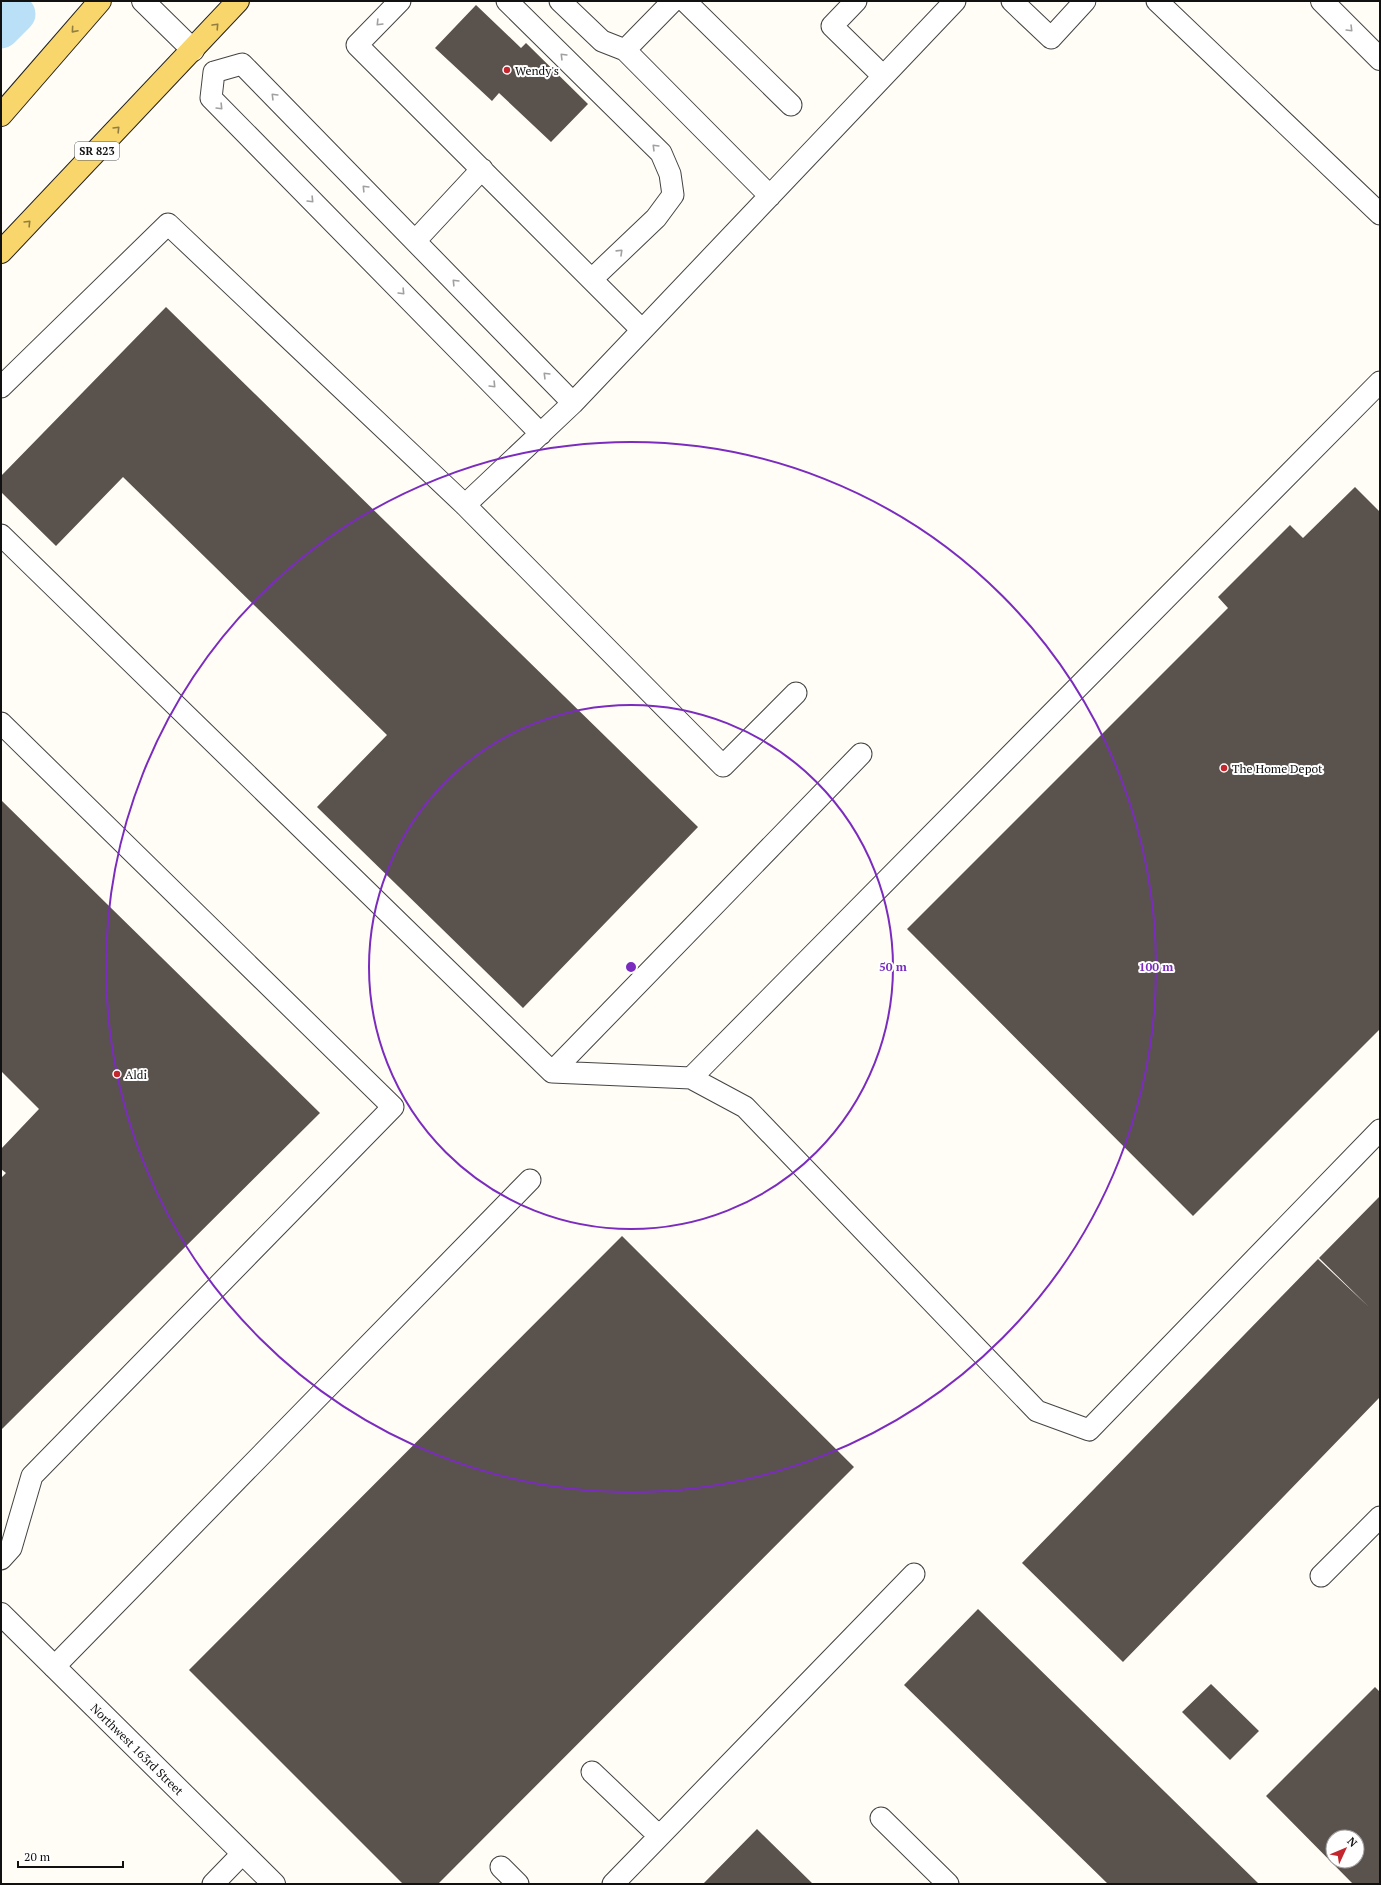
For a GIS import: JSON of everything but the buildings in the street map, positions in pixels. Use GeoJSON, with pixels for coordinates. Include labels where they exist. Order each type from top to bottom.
{"type":"FeatureCollection","features":[{"type":"Feature","properties":{"kind":"main road"},"geometry":{"type":"LineString","coordinates":[[1,115],[100,1]]}},
{"type":"Feature","properties":{"kind":"main road","name":"SR 823"},"geometry":{"type":"LineString","coordinates":[[1,252],[238,1]]}},
{"type":"Feature","properties":{"kind":"street"},"geometry":{"type":"LineString","coordinates":[[143,1],[193,50]]}},
{"type":"Feature","properties":{"kind":"street"},"geometry":{"type":"LineString","coordinates":[[1322,1],[1380,59]]}},
{"type":"Feature","properties":{"kind":"street","name":"Northwest 163rd Street"},"geometry":{"type":"LineString","coordinates":[[1,1616],[274,1884]]}},
{"type":"Feature","properties":{"kind":"lane"},"geometry":{"type":"LineString","coordinates":[[400,1],[357,45],[642,330]]}},
{"type":"Feature","properties":{"kind":"lane"},"geometry":{"type":"LineString","coordinates":[[507,1],[661,153],[670,174],[673,195],[656,218],[592,279]]}},
{"type":"Feature","properties":{"kind":"lane"},"geometry":{"type":"LineString","coordinates":[[560,1],[602,40],[625,50],[770,196]]}},
{"type":"Feature","properties":{"kind":"lane"},"geometry":{"type":"LineString","coordinates":[[625,50],[673,1]]}},
{"type":"Feature","properties":{"kind":"lane"},"geometry":{"type":"LineString","coordinates":[[685,1],[791,105]]}},
{"type":"Feature","properties":{"kind":"lane"},"geometry":{"type":"LineString","coordinates":[[856,1],[832,26],[882,76]]}},
{"type":"Feature","properties":{"kind":"lane"},"geometry":{"type":"LineString","coordinates":[[465,505],[573,403],[882,76],[955,1]]}},
{"type":"Feature","properties":{"kind":"lane"},"geometry":{"type":"LineString","coordinates":[[1012,1],[1050,38],[1085,1]]}},
{"type":"Feature","properties":{"kind":"lane"},"geometry":{"type":"LineString","coordinates":[[1157,1],[1380,214]]}},
{"type":"Feature","properties":{"kind":"lane"},"geometry":{"type":"LineString","coordinates":[[193,50],[214,72],[212,98],[540,434]]}},
{"type":"Feature","properties":{"kind":"lane"},"geometry":{"type":"LineString","coordinates":[[214,72],[242,64],[573,403]]}},
{"type":"Feature","properties":{"kind":"lane"},"geometry":{"type":"LineString","coordinates":[[415,241],[482,169]]}},
{"type":"Feature","properties":{"kind":"lane"},"geometry":{"type":"LineString","coordinates":[[1,387],[168,224],[465,505],[723,766],[796,693]]}},
{"type":"Feature","properties":{"kind":"lane"},"geometry":{"type":"LineString","coordinates":[[691,1078],[1380,382]]}},
{"type":"Feature","properties":{"kind":"lane"},"geometry":{"type":"LineString","coordinates":[[1,535],[552,1072],[691,1078],[745,1107],[1037,1411],[1089,1430],[1380,1130]]}},
{"type":"Feature","properties":{"kind":"lane"},"geometry":{"type":"LineString","coordinates":[[1,723],[393,1107],[32,1476],[11,1548],[1,1559]]}},
{"type":"Feature","properties":{"kind":"lane"},"geometry":{"type":"LineString","coordinates":[[552,1072],[861,754]]}},
{"type":"Feature","properties":{"kind":"lane"},"geometry":{"type":"LineString","coordinates":[[54,1667],[530,1180]]}},
{"type":"Feature","properties":{"kind":"lane"},"geometry":{"type":"LineString","coordinates":[[1322,1576],[1380,1517]]}},
{"type":"Feature","properties":{"kind":"lane"},"geometry":{"type":"LineString","coordinates":[[612,1884],[914,1574]]}},
{"type":"Feature","properties":{"kind":"lane"},"geometry":{"type":"LineString","coordinates":[[592,1772],[659,1836]]}},
{"type":"Feature","properties":{"kind":"lane"},"geometry":{"type":"LineString","coordinates":[[881,1818],[948,1884]]}},
{"type":"Feature","properties":{"kind":"lane"},"geometry":{"type":"LineString","coordinates":[[213,1884],[243,1854]]}},
{"type":"Feature","properties":{"kind":"lane"},"geometry":{"type":"LineString","coordinates":[[501,1867],[518,1884]]}},
{"type":"Feature","properties":{"kind":"waterway"},"geometry":{"type":"LineString","coordinates":[[1,30],[17,14]]}},
{"type":"Feature","properties":{"kind":"place","name":"Wendy's"},"geometry":{"type":"Point","coordinates":[507,70]}},
{"type":"Feature","properties":{"kind":"place","name":"The Home Depot"},"geometry":{"type":"Point","coordinates":[1224,768]}},
{"type":"Feature","properties":{"kind":"place","name":"Aldi"},"geometry":{"type":"Point","coordinates":[117,1074]}}]}
